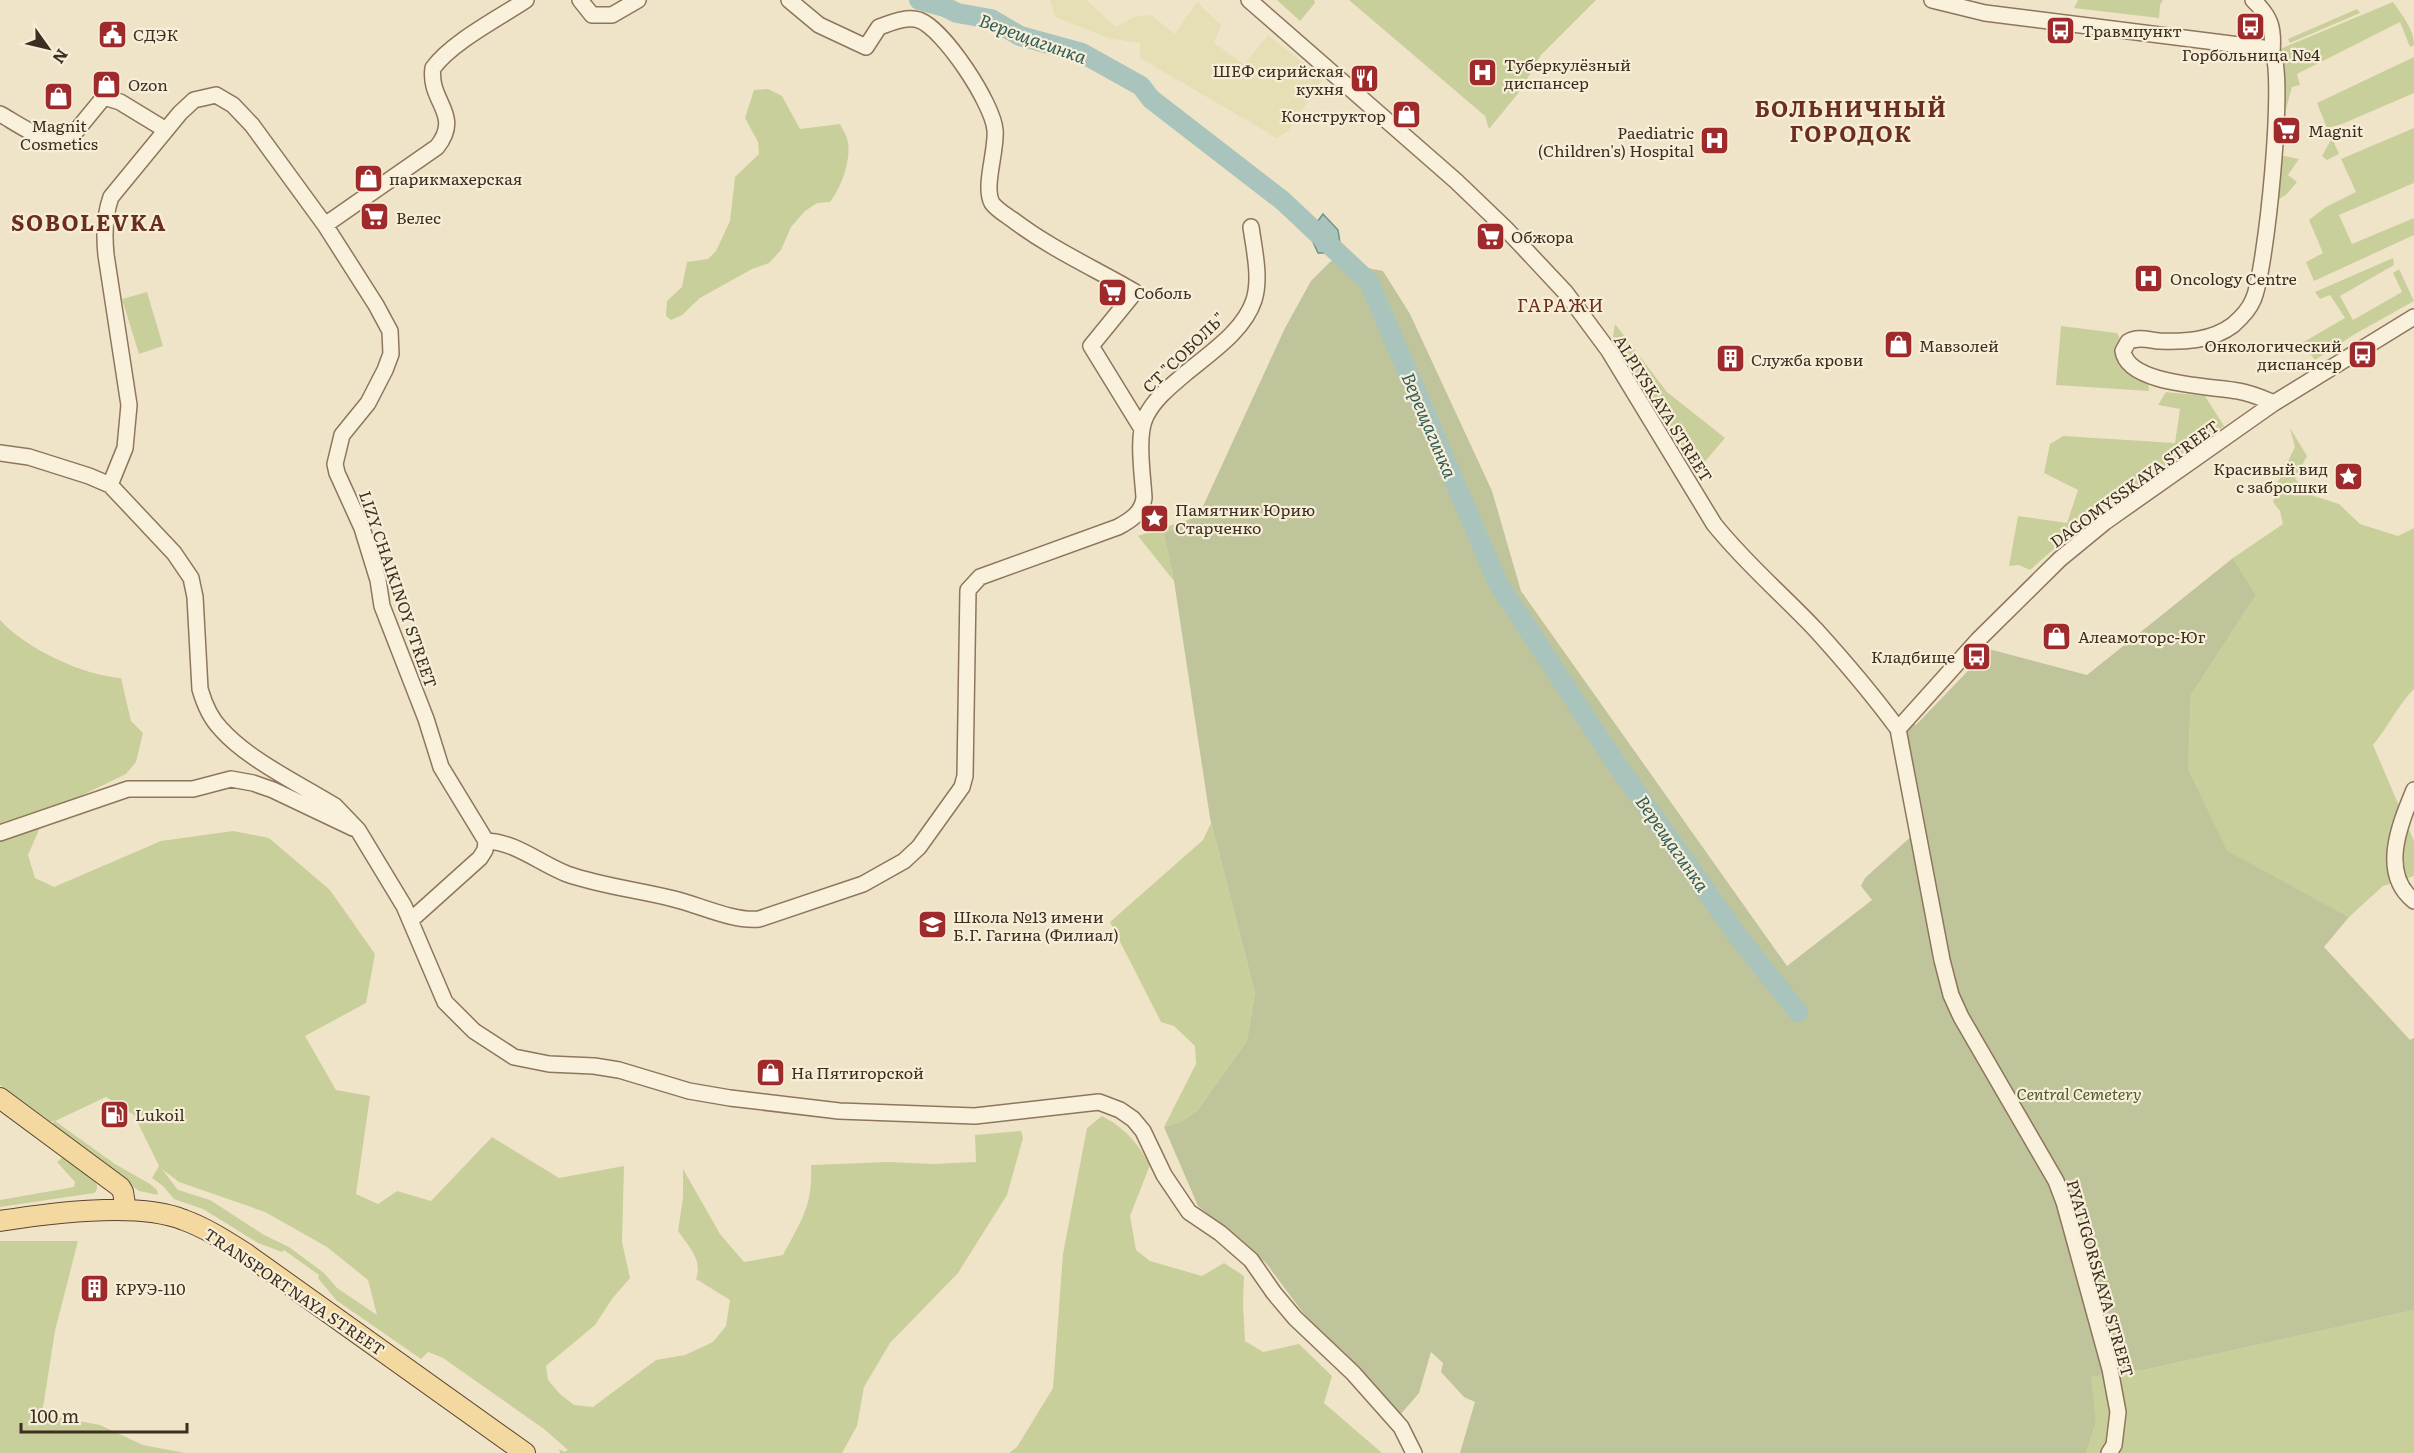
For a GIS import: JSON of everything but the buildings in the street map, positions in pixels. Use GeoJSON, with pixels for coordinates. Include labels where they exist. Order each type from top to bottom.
{"type":"FeatureCollection","features":[{"type":"Feature","properties":{"kind":"main road"},"geometry":{"type":"LineString","coordinates":[[0,1098],[120,1187],[123,1191],[126,1210]]}},
{"type":"Feature","properties":{"kind":"main road","name":"TRANSPORTNAYA STREET"},"geometry":{"type":"LineString","coordinates":[[0,1221],[62,1213],[126,1210],[182,1218],[228,1243],[421,1377],[525,1453]]}},
{"type":"Feature","properties":{"kind":"street"},"geometry":{"type":"LineString","coordinates":[[325,225],[436,147],[448,128],[433,84],[433,68],[443,57],[475,33],[526,0]]}},
{"type":"Feature","properties":{"kind":"street"},"geometry":{"type":"LineString","coordinates":[[580,0],[592,15],[612,15],[638,0]]}},
{"type":"Feature","properties":{"kind":"street"},"geometry":{"type":"LineString","coordinates":[[789,0],[826,29],[866,47],[879,27],[905,19],[921,21],[936,31],[950,47],[985,99],[994,121],[996,134],[989,192],[993,204],[1052,247],[1136,292],[1091,346],[1142,429]]}},
{"type":"Feature","properties":{"kind":"street","name":"ALPIYSKAYA STREET"},"geometry":{"type":"LineString","coordinates":[[1249,0],[1456,181],[1506,229],[1566,293],[1609,351],[1714,524],[1734,550],[1816,630],[1876,699],[1898,729]]}},
{"type":"Feature","properties":{"kind":"street"},"geometry":{"type":"LineString","coordinates":[[1932,0],[1984,13],[2187,37],[2263,48],[2272,52]]}},
{"type":"Feature","properties":{"kind":"street"},"geometry":{"type":"LineString","coordinates":[[2253,0],[2265,12],[2272,25],[2274,34],[2272,52],[2276,66],[2276,122],[2262,265],[2254,300],[2245,313],[2231,326],[2202,340],[2174,342],[2136,339],[2128,342],[2123,351],[2130,364],[2159,379],[2239,391],[2274,403]]}},
{"type":"Feature","properties":{"kind":"street","name":"LIZY CHAIKINOY STREET"},"geometry":{"type":"LineString","coordinates":[[166,130],[194,100],[216,95],[233,105],[252,125],[325,225],[385,320],[392,343],[391,354],[377,386],[363,409],[342,435],[335,464],[362,528],[378,580],[382,606],[426,719],[441,767],[486,841]]}},
{"type":"Feature","properties":{"kind":"street"},"geometry":{"type":"LineString","coordinates":[[0,114],[51,142],[63,143],[74,134],[104,97],[120,102],[166,130],[111,197],[106,216],[106,255],[129,405],[125,448],[110,485]]}},
{"type":"Feature","properties":{"kind":"street","name":"СТ \"СОБОЛЬ\""},"geometry":{"type":"LineString","coordinates":[[486,841],[504,843],[566,873],[584,879],[687,902],[747,920],[759,919],[830,896],[878,877],[904,861],[919,847],[965,782],[968,590],[980,577],[1118,527],[1130,521],[1143,507],[1142,429],[1145,418],[1155,401],[1223,343],[1249,311],[1254,298],[1256,282],[1251,227]]}},
{"type":"Feature","properties":{"kind":"street","name":"DAGOMYSSKAYA STREET"},"geometry":{"type":"LineString","coordinates":[[1898,729],[1978,640],[2060,559],[2105,522],[2274,403],[2414,317]]}},
{"type":"Feature","properties":{"kind":"street"},"geometry":{"type":"LineString","coordinates":[[0,453],[29,457],[110,485],[174,553],[191,578],[195,597],[200,689],[203,701],[214,720],[221,730],[251,754],[341,810],[358,830],[411,920],[431,974],[445,1002],[474,1031],[513,1057],[549,1064],[594,1066],[619,1070],[689,1091],[720,1097],[839,1111],[975,1116],[1099,1102],[1120,1110],[1133,1119],[1143,1131],[1164,1175],[1189,1212],[1228,1239],[1251,1260],[1295,1318],[1381,1403],[1401,1427],[1414,1453]]}},
{"type":"Feature","properties":{"kind":"street","name":"PYATIGORSKAYA STREET"},"geometry":{"type":"LineString","coordinates":[[1898,729],[1942,960],[1951,995],[1961,1017],[2056,1181],[2064,1202],[2112,1379],[2118,1412],[2114,1445],[2109,1453]]}},
{"type":"Feature","properties":{"kind":"street"},"geometry":{"type":"LineString","coordinates":[[0,833],[119,791],[138,788],[193,789],[231,779],[273,790],[358,830]]}},
{"type":"Feature","properties":{"kind":"street"},"geometry":{"type":"LineString","coordinates":[[2414,790],[2398,827],[2395,843],[2400,885],[2414,901]]}},
{"type":"Feature","properties":{"kind":"street"},"geometry":{"type":"LineString","coordinates":[[411,920],[480,858],[485,850],[486,841]]}},
{"type":"Feature","properties":{"kind":"shaded area"},"geometry":{"type":"Polygon","coordinates":[[[1050,0],[1086,0],[1116,27],[1134,17],[1151,15],[1175,34],[1197,2],[1221,25],[1214,43],[1244,64],[1268,35],[1323,79],[1288,131],[1277,138],[1140,58],[1140,43],[1108,38],[1055,17],[1050,0]]]}},
{"type":"Feature","properties":{"kind":"green space"},"geometry":{"type":"Polygon","coordinates":[[[1277,0],[1314,0],[1315,3],[1300,21],[1277,0]]]}},
{"type":"Feature","properties":{"kind":"green space","name":"Туберкулёзный диспансер"},"geometry":{"type":"Polygon","coordinates":[[[1349,0],[1596,0],[1541,55],[1520,91],[1489,129],[1485,116],[1349,0]]]}},
{"type":"Feature","properties":{"kind":"green space"},"geometry":{"type":"Polygon","coordinates":[[[2078,0],[2163,0],[2160,5],[2159,18],[2074,8],[2078,0]]]}},
{"type":"Feature","properties":{"kind":"green space"},"geometry":{"type":"Polygon","coordinates":[[[2393,2],[2410,28],[2414,45],[2410,47],[2400,22],[2297,74],[2300,85],[2292,87],[2283,120],[2278,120],[2280,49],[2393,2]]]}},
{"type":"Feature","properties":{"kind":"green space"},"geometry":{"type":"Polygon","coordinates":[[[2357,9],[2360,13],[2290,43],[2288,39],[2357,9]]]}},
{"type":"Feature","properties":{"kind":"green space"},"geometry":{"type":"Polygon","coordinates":[[[2414,57],[2414,93],[2342,124],[2327,128],[2317,103],[2414,57]]]}},
{"type":"Feature","properties":{"kind":"green space"},"geometry":{"type":"Polygon","coordinates":[[[768,89],[782,96],[800,129],[840,124],[847,138],[849,149],[847,166],[841,182],[830,202],[817,203],[805,211],[791,227],[781,250],[769,263],[752,269],[700,298],[682,315],[671,320],[666,316],[667,301],[682,287],[687,262],[708,259],[716,251],[730,221],[735,177],[759,154],[758,142],[745,118],[754,90],[768,89]]]}},
{"type":"Feature","properties":{"kind":"green space"},"geometry":{"type":"Polygon","coordinates":[[[2414,128],[2414,183],[2339,215],[2352,244],[2414,218],[2414,235],[2314,281],[2306,262],[2323,253],[2309,220],[2326,207],[2356,192],[2341,159],[2414,128]]]}},
{"type":"Feature","properties":{"kind":"green space"},"geometry":{"type":"Polygon","coordinates":[[[2332,138],[2339,154],[2327,160],[2322,156],[2332,138]]]}},
{"type":"Feature","properties":{"kind":"green space"},"geometry":{"type":"Polygon","coordinates":[[[2270,153],[2299,159],[2288,175],[2297,182],[2286,195],[2275,201],[2270,153]]]}},
{"type":"Feature","properties":{"kind":"green space"},"geometry":{"type":"Polygon","coordinates":[[[2393,258],[2394,265],[2340,296],[2353,320],[2402,292],[2393,273],[2399,269],[2414,301],[2355,334],[2315,360],[2302,343],[2345,318],[2330,295],[2320,299],[2315,292],[2393,258]]]}},
{"type":"Feature","properties":{"kind":"green space","name":"Central Cemetery"},"geometry":{"type":"Polygon","coordinates":[[[1331,261],[1383,271],[1410,314],[1492,491],[1521,591],[1787,966],[1872,900],[1861,886],[1865,878],[1915,833],[1903,716],[1916,725],[1989,649],[2087,675],[2233,558],[2256,595],[2191,695],[2188,768],[2227,851],[2349,917],[2324,947],[2410,1040],[2414,1038],[2414,1310],[2148,1369],[2091,1377],[2096,1423],[2086,1453],[1460,1453],[1475,1402],[1464,1397],[1441,1372],[1443,1363],[1431,1352],[1419,1393],[1400,1415],[1315,1329],[1266,1263],[1198,1206],[1164,1127],[1182,1121],[1197,1111],[1247,1041],[1255,993],[1210,818],[1174,581],[1164,534],[1199,515],[1285,328],[1311,281],[1331,261]]]}},
{"type":"Feature","properties":{"kind":"green space"},"geometry":{"type":"Polygon","coordinates":[[[147,292],[163,346],[139,354],[122,299],[147,292]]]}},
{"type":"Feature","properties":{"kind":"green space"},"geometry":{"type":"Polygon","coordinates":[[[1615,324],[1667,392],[1725,438],[1696,472],[1612,343],[1615,324]]]}},
{"type":"Feature","properties":{"kind":"green space"},"geometry":{"type":"Polygon","coordinates":[[[2061,326],[2117,333],[2120,339],[2120,358],[2148,381],[2149,391],[2056,385],[2061,326]]]}},
{"type":"Feature","properties":{"kind":"green space"},"geometry":{"type":"Polygon","coordinates":[[[2166,392],[2205,396],[2224,426],[2165,469],[2097,511],[2030,570],[2019,565],[2009,566],[2018,516],[2067,523],[2078,490],[2044,473],[2050,444],[2063,436],[2175,443],[2180,409],[2158,405],[2166,392]]]}},
{"type":"Feature","properties":{"kind":"green space"},"geometry":{"type":"Polygon","coordinates":[[[2290,428],[2307,456],[2295,479],[2314,496],[2339,504],[2360,524],[2398,536],[2414,528],[2414,689],[2373,745],[2414,841],[2414,876],[2383,886],[2349,917],[2227,852],[2188,768],[2191,695],[2256,595],[2233,558],[2283,524],[2280,511],[2273,502],[2277,484],[2295,447],[2290,428]]]}},
{"type":"Feature","properties":{"kind":"green space"},"geometry":{"type":"Polygon","coordinates":[[[1199,516],[1164,534],[1174,581],[1138,536],[1199,516]]]}},
{"type":"Feature","properties":{"kind":"green space"},"geometry":{"type":"Polygon","coordinates":[[[0,620],[24,641],[56,659],[90,672],[121,678],[131,721],[143,733],[136,762],[126,774],[68,802],[42,823],[28,855],[35,878],[54,887],[161,841],[233,831],[269,838],[330,890],[375,954],[366,1003],[305,1036],[336,1090],[370,1096],[356,1194],[378,1204],[397,1191],[431,1201],[492,1137],[559,1178],[624,1166],[622,1242],[630,1278],[612,1299],[595,1325],[546,1366],[548,1380],[574,1405],[593,1407],[656,1360],[685,1355],[713,1342],[726,1326],[730,1300],[696,1279],[698,1266],[696,1260],[678,1231],[683,1198],[683,1169],[720,1234],[744,1262],[783,1255],[808,1203],[811,1165],[976,1162],[975,1135],[1021,1131],[1023,1138],[1007,1195],[958,1273],[890,1343],[864,1387],[857,1426],[842,1453],[560,1453],[559,1449],[564,1452],[568,1450],[544,1429],[443,1358],[428,1352],[421,1359],[336,1300],[318,1278],[319,1275],[284,1250],[282,1252],[258,1243],[203,1209],[174,1199],[163,1186],[152,1178],[159,1166],[134,1115],[106,1097],[55,1121],[115,1164],[150,1184],[157,1190],[158,1195],[139,1191],[52,1125],[54,1121],[51,1122],[0,1085],[0,620]],[[162,1169],[178,1190],[210,1200],[264,1235],[289,1247],[324,1273],[337,1288],[377,1315],[368,1280],[327,1247],[265,1212],[179,1182],[162,1169]]]}},
{"type":"Feature","properties":{"kind":"green space"},"geometry":{"type":"Polygon","coordinates":[[[1210,818],[1255,993],[1247,1041],[1197,1111],[1182,1121],[1164,1127],[1196,1064],[1195,1046],[1174,1026],[1161,1022],[1110,922],[1203,840],[1211,823],[1210,818]]]}},
{"type":"Feature","properties":{"kind":"green space"},"geometry":{"type":"Polygon","coordinates":[[[1102,1116],[1130,1136],[1150,1165],[1130,1216],[1136,1250],[1150,1261],[1202,1276],[1224,1263],[1244,1276],[1245,1341],[1263,1352],[1299,1344],[1332,1376],[1324,1403],[1382,1453],[1009,1453],[1017,1447],[1053,1388],[1063,1254],[1087,1128],[1102,1116]]]}},
{"type":"Feature","properties":{"kind":"green space"},"geometry":{"type":"Polygon","coordinates":[[[63,1157],[95,1181],[97,1188],[94,1193],[0,1207],[0,1200],[74,1187],[75,1182],[57,1162],[63,1157]]]}},
{"type":"Feature","properties":{"kind":"green space"},"geometry":{"type":"Polygon","coordinates":[[[0,1241],[78,1241],[55,1331],[42,1414],[100,1425],[143,1445],[185,1453],[0,1453],[0,1241]]]}},
{"type":"Feature","properties":{"kind":"green space"},"geometry":{"type":"Polygon","coordinates":[[[2414,1310],[2414,1453],[2086,1453],[2096,1423],[2090,1377],[2148,1369],[2414,1310]]]}},
{"type":"Feature","properties":{"kind":"water"},"geometry":{"type":"Polygon","coordinates":[[[1323,214],[1338,230],[1340,243],[1330,253],[1318,253],[1309,233],[1323,214]]]}},
{"type":"Feature","properties":{"kind":"waterway","name":"Верещагинка"},"geometry":{"type":"LineString","coordinates":[[919,0],[957,13],[991,19],[1020,36],[1082,53],[1141,86],[1151,99],[1283,201],[1369,282],[1498,583],[1613,759],[1740,939],[1798,1012]]}},
{"type":"Feature","properties":{"kind":"place","name":"Горбольница №4"},"geometry":{"type":"Point","coordinates":[2251,26]}},
{"type":"Feature","properties":{"kind":"place","name":"Травмпункт"},"geometry":{"type":"Point","coordinates":[2061,30]}},
{"type":"Feature","properties":{"kind":"place","name":"СДЭК"},"geometry":{"type":"Point","coordinates":[112,34]}},
{"type":"Feature","properties":{"kind":"place","name":"Туберкулёзный диспансер"},"geometry":{"type":"Point","coordinates":[1483,73]}},
{"type":"Feature","properties":{"kind":"place","name":"ШЕФ сирийская кухня"},"geometry":{"type":"Point","coordinates":[1365,79]}},
{"type":"Feature","properties":{"kind":"place","name":"Ozon"},"geometry":{"type":"Point","coordinates":[107,84]}},
{"type":"Feature","properties":{"kind":"place","name":"Magnit Cosmetics"},"geometry":{"type":"Point","coordinates":[59,97]}},
{"type":"Feature","properties":{"kind":"place","name":"Конструктор"},"geometry":{"type":"Point","coordinates":[1407,115]}},
{"type":"Feature","properties":{"kind":"place","name":"Magnit"},"geometry":{"type":"Point","coordinates":[2287,130]}},
{"type":"Feature","properties":{"kind":"place","name":"Paediatric (Children's) Hospital"},"geometry":{"type":"Point","coordinates":[1715,141]}},
{"type":"Feature","properties":{"kind":"place","name":"парикмахерская"},"geometry":{"type":"Point","coordinates":[368,178]}},
{"type":"Feature","properties":{"kind":"place","name":"Велес"},"geometry":{"type":"Point","coordinates":[375,217]}},
{"type":"Feature","properties":{"kind":"place","name":"Обжора"},"geometry":{"type":"Point","coordinates":[1490,236]}},
{"type":"Feature","properties":{"kind":"place","name":"Oncology Centre"},"geometry":{"type":"Point","coordinates":[2149,278]}},
{"type":"Feature","properties":{"kind":"place","name":"Соболь"},"geometry":{"type":"Point","coordinates":[1113,292]}},
{"type":"Feature","properties":{"kind":"place","name":"Мавзолей"},"geometry":{"type":"Point","coordinates":[1898,345]}},
{"type":"Feature","properties":{"kind":"place","name":"Онкологический диспансер"},"geometry":{"type":"Point","coordinates":[2363,354]}},
{"type":"Feature","properties":{"kind":"place","name":"Служба крови"},"geometry":{"type":"Point","coordinates":[1730,359]}},
{"type":"Feature","properties":{"kind":"place","name":"Красивый вид с заброшки"},"geometry":{"type":"Point","coordinates":[2349,477]}},
{"type":"Feature","properties":{"kind":"place","name":"Памятник Юрию Старченко"},"geometry":{"type":"Point","coordinates":[1154,518]}},
{"type":"Feature","properties":{"kind":"place","name":"Алеамоторс-Юг"},"geometry":{"type":"Point","coordinates":[2057,636]}},
{"type":"Feature","properties":{"kind":"place","name":"Кладбище"},"geometry":{"type":"Point","coordinates":[1976,656]}},
{"type":"Feature","properties":{"kind":"place","name":"Школа №13 имени Б.Г. Гагина (Филиал)"},"geometry":{"type":"Point","coordinates":[932,925]}},
{"type":"Feature","properties":{"kind":"place","name":"На Пятигорской"},"geometry":{"type":"Point","coordinates":[770,1072]}},
{"type":"Feature","properties":{"kind":"place","name":"Lukoil"},"geometry":{"type":"Point","coordinates":[114,1114]}},
{"type":"Feature","properties":{"kind":"place","name":"КРУЭ-110"},"geometry":{"type":"Point","coordinates":[94,1288]}},
{"type":"Feature","properties":{"kind":"district","name":"БОЛЬНИЧНЫЙ ГОРОДОК"},"geometry":{"type":"Point","coordinates":[1851,120]}},
{"type":"Feature","properties":{"kind":"district","name":"SOBOLEVKA"},"geometry":{"type":"Point","coordinates":[89,221]}},
{"type":"Feature","properties":{"kind":"district","name":"ГАРАЖИ"},"geometry":{"type":"Point","coordinates":[1561,304]}}]}
